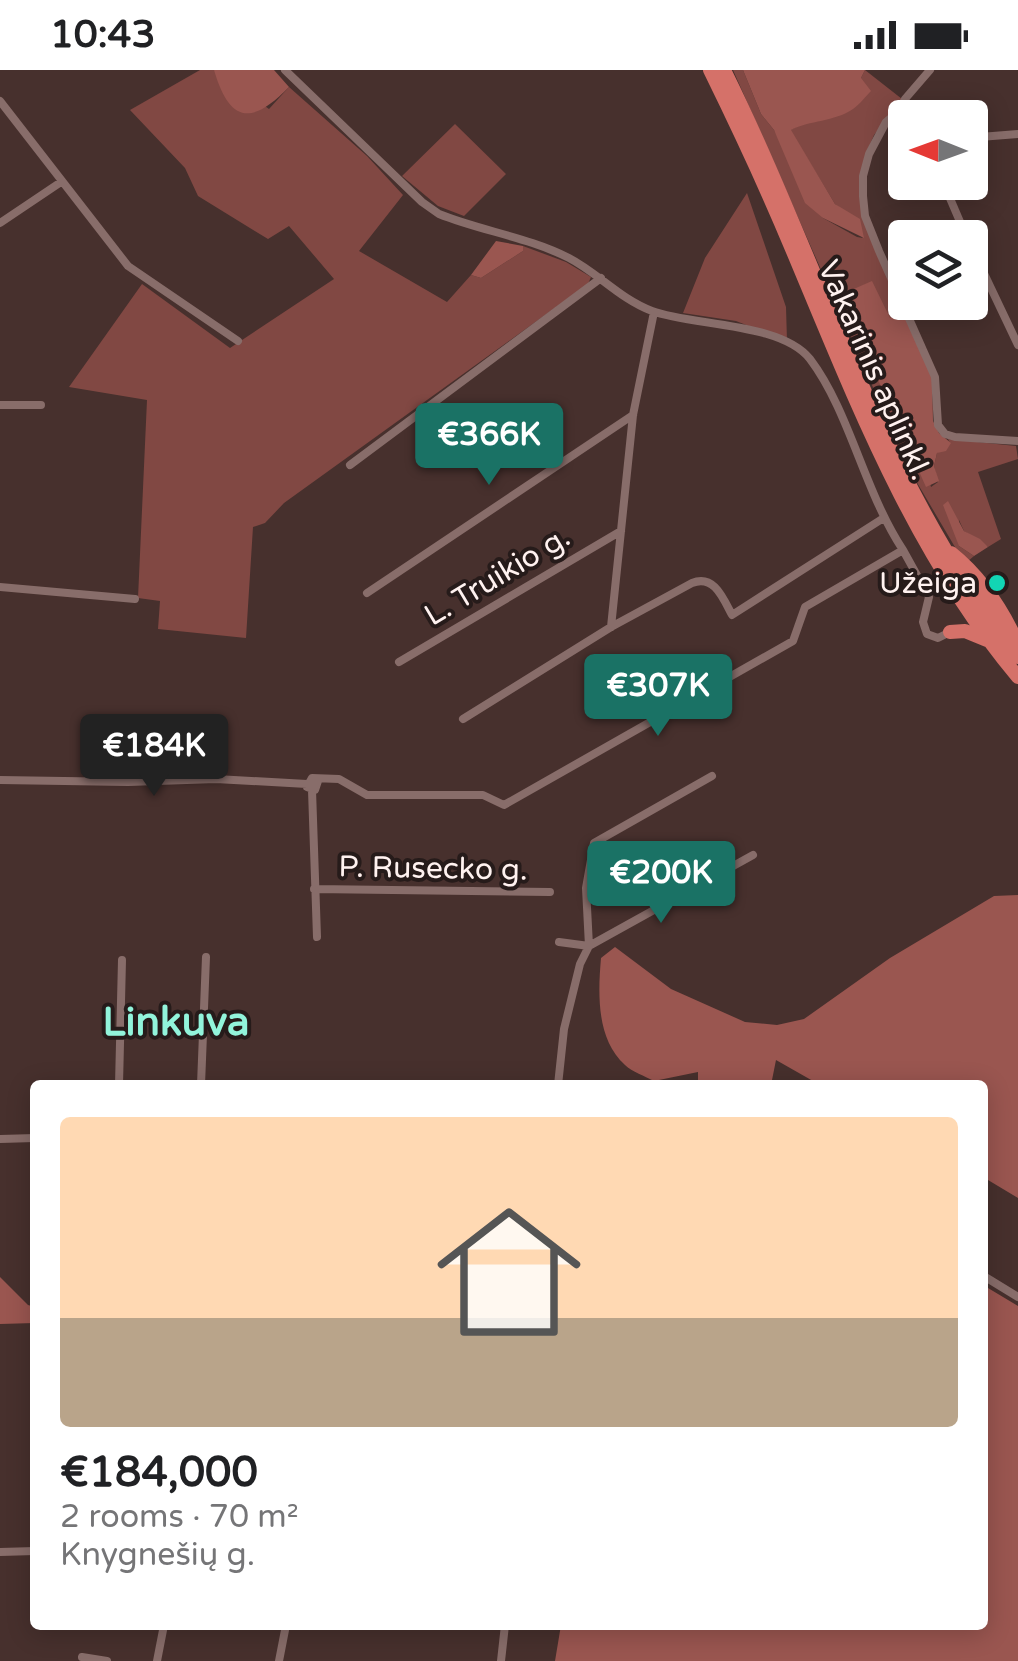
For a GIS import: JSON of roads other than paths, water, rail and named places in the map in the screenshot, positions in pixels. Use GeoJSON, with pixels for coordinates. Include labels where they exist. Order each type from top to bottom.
{"type":"FeatureCollection","features":[{"type":"Feature","properties":{"kind":"highway","name":"Vakarinis aplinkl."},"geometry":{"type":"LineString","coordinates":[[710,70],[890,476],[957,594],[1018,677]]}},
{"type":"Feature","properties":{"kind":"highway","name":"Vakarinis aplinkl."},"geometry":{"type":"LineString","coordinates":[[724,70],[756,134],[882,430],[942,546],[1018,657]]}},
{"type":"Feature","properties":{"kind":"highway"},"geometry":{"type":"LineString","coordinates":[[942,546],[973,572],[1005,616],[1018,644]]}},
{"type":"Feature","properties":{"kind":"highway"},"geometry":{"type":"LineString","coordinates":[[950,632],[956,621],[957,594]]}},
{"type":"Feature","properties":{"kind":"highway"},"geometry":{"type":"LineString","coordinates":[[950,632],[965,631],[989,641]]}},
{"type":"Feature","properties":{"kind":"street"},"geometry":{"type":"LineString","coordinates":[[285,70],[431,209],[553,251],[654,312],[738,326],[807,355],[827,387],[882,520],[929,596],[924,629],[932,638],[950,632]]}},
{"type":"Feature","properties":{"kind":"street"},"geometry":{"type":"LineString","coordinates":[[905,100],[930,70]]}},
{"type":"Feature","properties":{"kind":"street"},"geometry":{"type":"LineString","coordinates":[[0,100],[4,112],[128,266],[238,341]]}},
{"type":"Feature","properties":{"kind":"street"},"geometry":{"type":"LineString","coordinates":[[888,121],[869,154],[863,176],[865,216],[935,377],[938,425],[946,434],[955,436],[1018,441]]}},
{"type":"Feature","properties":{"kind":"street"},"geometry":{"type":"LineString","coordinates":[[988,136],[1018,134]]}},
{"type":"Feature","properties":{"kind":"street"},"geometry":{"type":"LineString","coordinates":[[0,222],[61,182]]}},
{"type":"Feature","properties":{"kind":"street"},"geometry":{"type":"LineString","coordinates":[[350,464],[601,278]]}},
{"type":"Feature","properties":{"kind":"street"},"geometry":{"type":"LineString","coordinates":[[988,281],[1018,344]]}},
{"type":"Feature","properties":{"kind":"street"},"geometry":{"type":"LineString","coordinates":[[611,627],[632,415],[654,312]]}},
{"type":"Feature","properties":{"kind":"street"},"geometry":{"type":"LineString","coordinates":[[0,405],[41,404]]}},
{"type":"Feature","properties":{"kind":"street","name":"L. Truikio g."},"geometry":{"type":"LineString","coordinates":[[367,593],[632,415]]}},
{"type":"Feature","properties":{"kind":"street"},"geometry":{"type":"LineString","coordinates":[[462,719],[611,627],[700,580],[716,587],[732,615],[882,520]]}},
{"type":"Feature","properties":{"kind":"street","name":"L. Truikio g."},"geometry":{"type":"LineString","coordinates":[[398,662],[621,530]]}},
{"type":"Feature","properties":{"kind":"street"},"geometry":{"type":"LineString","coordinates":[[317,937],[312,778],[339,779],[359,793],[483,796],[504,805],[793,641],[805,607],[902,550]]}},
{"type":"Feature","properties":{"kind":"street"},"geometry":{"type":"LineString","coordinates":[[0,587],[135,599]]}},
{"type":"Feature","properties":{"kind":"street"},"geometry":{"type":"LineString","coordinates":[[559,1080],[564,1028],[580,964],[589,946],[586,888],[594,843],[712,776]]}},
{"type":"Feature","properties":{"kind":"street"},"geometry":{"type":"LineString","coordinates":[[0,780],[128,782],[204,778],[310,787]]}},
{"type":"Feature","properties":{"kind":"street"},"geometry":{"type":"LineString","coordinates":[[559,942],[589,946],[753,855]]}},
{"type":"Feature","properties":{"kind":"street","name":"P. Rusecko g."},"geometry":{"type":"LineString","coordinates":[[314,889],[550,892]]}},
{"type":"Feature","properties":{"kind":"street"},"geometry":{"type":"LineString","coordinates":[[202,1080],[206,956]]}},
{"type":"Feature","properties":{"kind":"street"},"geometry":{"type":"LineString","coordinates":[[119,1080],[122,960]]}},
{"type":"Feature","properties":{"kind":"street"},"geometry":{"type":"LineString","coordinates":[[0,1139],[30,1138]]}},
{"type":"Feature","properties":{"kind":"street"},"geometry":{"type":"LineString","coordinates":[[988,1280],[1018,1297]]}},
{"type":"Feature","properties":{"kind":"street"},"geometry":{"type":"LineString","coordinates":[[0,1552],[30,1551]]}},
{"type":"Feature","properties":{"kind":"street"},"geometry":{"type":"LineString","coordinates":[[157,1661],[163,1630]]}},
{"type":"Feature","properties":{"kind":"street"},"geometry":{"type":"LineString","coordinates":[[279,1661],[285,1630]]}},
{"type":"Feature","properties":{"kind":"street"},"geometry":{"type":"LineString","coordinates":[[500,1661],[504,1630]]}},
{"type":"Feature","properties":{"kind":"street"},"geometry":{"type":"LineString","coordinates":[[82,1657],[107,1661]]}},
{"type":"Feature","properties":{"kind":"place","name":"Užeiga"},"geometry":{"type":"Point","coordinates":[997,583]}},
{"type":"Feature","properties":{"kind":"district","name":"Linkuva"},"geometry":{"type":"Point","coordinates":[176,1021]}}]}
